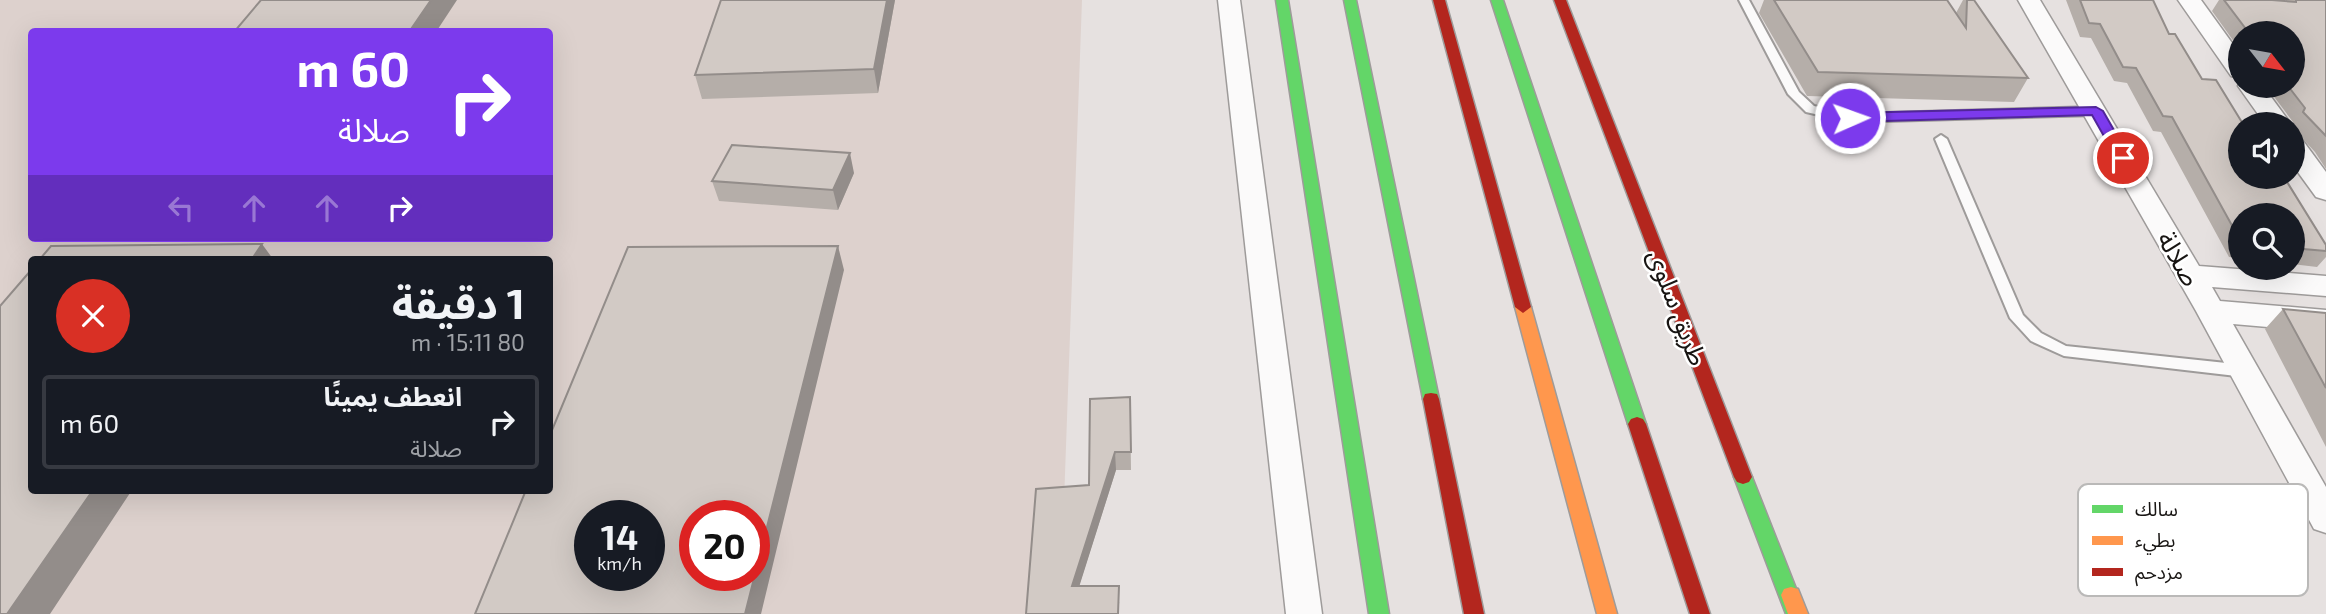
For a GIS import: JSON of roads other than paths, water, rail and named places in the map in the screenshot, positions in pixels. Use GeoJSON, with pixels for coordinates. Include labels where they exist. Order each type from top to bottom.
{"type":"FeatureCollection","features":[{"type":"Feature","properties":{"kind":"main road"},"geometry":{"type":"LineString","coordinates":[[1282,0],[1379,614]]}},
{"type":"Feature","properties":{"kind":"main road"},"geometry":{"type":"LineString","coordinates":[[1350,0],[1474,614]]}},
{"type":"Feature","properties":{"kind":"main road"},"geometry":{"type":"LineString","coordinates":[[1439,0],[1607,614]]}},
{"type":"Feature","properties":{"kind":"main road"},"geometry":{"type":"LineString","coordinates":[[1497,0],[1700,614]]}},
{"type":"Feature","properties":{"kind":"main road","name":"طريق سلوى"},"geometry":{"type":"LineString","coordinates":[[1560,0],[1797,614]]}},
{"type":"Feature","properties":{"kind":"street"},"geometry":{"type":"LineString","coordinates":[[1229,0],[1303,613]]}},
{"type":"Feature","properties":{"kind":"street","name":"صلالة"},"geometry":{"type":"LineString","coordinates":[[2029,0],[2245,370],[2307,484]]}},
{"type":"Feature","properties":{"kind":"street"},"geometry":{"type":"LineString","coordinates":[[2189,0],[2228,54]]}},
{"type":"Feature","properties":{"kind":"street"},"geometry":{"type":"LineString","coordinates":[[2305,162],[2326,191]]}},
{"type":"Feature","properties":{"kind":"street"},"geometry":{"type":"LineString","coordinates":[[2189,275],[2326,286]]}},
{"type":"Feature","properties":{"kind":"street"},"geometry":{"type":"LineString","coordinates":[[2211,311],[2326,321]]}},
{"type":"Feature","properties":{"kind":"street","name":"صلالة"},"geometry":{"type":"LineString","coordinates":[[2308,486],[2326,519]]}},
{"type":"Feature","properties":{"kind":"lane"},"geometry":{"type":"LineString","coordinates":[[1744,0],[1794,94],[1810,109],[1850,118],[2096,111]]}},
{"type":"Feature","properties":{"kind":"lane"},"geometry":{"type":"LineString","coordinates":[[1941,139],[2017,318],[2036,337],[2080,354],[2245,370]]}}]}
